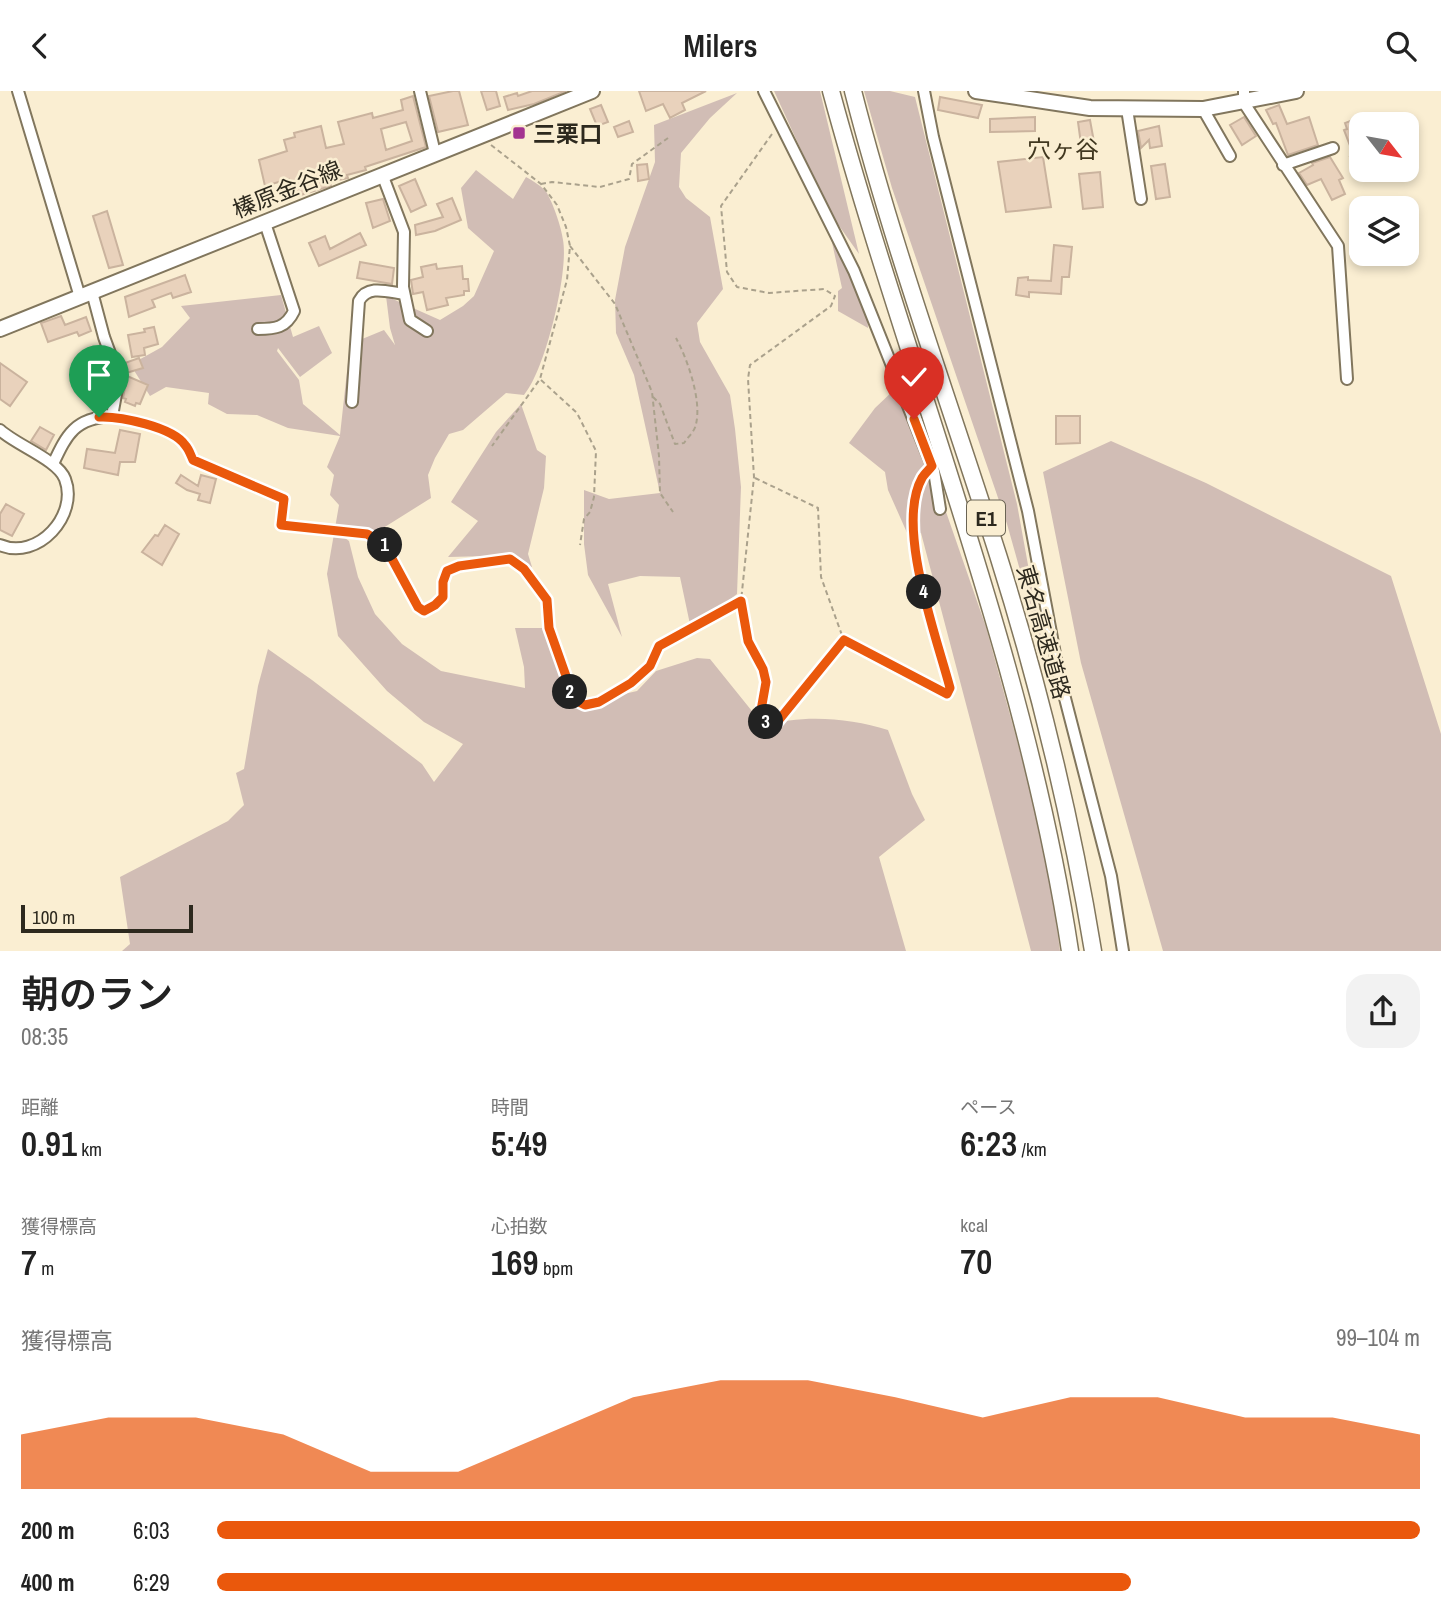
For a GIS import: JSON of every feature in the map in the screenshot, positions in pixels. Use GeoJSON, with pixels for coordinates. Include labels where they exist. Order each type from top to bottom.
{"type":"FeatureCollection","features":[{"type":"Feature","properties":{"kind":"highway","name":"東名高速道路"},"geometry":{"type":"LineString","coordinates":[[831,91],[886,280],[979,568],[1015,692],[1049,833],[1070,951]]}},
{"type":"Feature","properties":{"kind":"highway","name":"東名高速道路"},"geometry":{"type":"LineString","coordinates":[[853,91],[889,218],[999,558],[1037,688],[1085,898],[1093,951]]}},
{"type":"Feature","properties":{"kind":"main road","name":"榛原金谷線"},"geometry":{"type":"LineString","coordinates":[[0,329],[592,91]]}},
{"type":"Feature","properties":{"kind":"main road"},"geometry":{"type":"LineString","coordinates":[[976,91],[1076,106],[1126,109],[1203,109],[1244,97],[1296,91]]}},
{"type":"Feature","properties":{"kind":"street"},"geometry":{"type":"LineString","coordinates":[[18,91],[86,294],[119,378],[112,417],[99,417],[75,426],[65,438],[53,464]]}},
{"type":"Feature","properties":{"kind":"street"},"geometry":{"type":"LineString","coordinates":[[420,91],[435,153]]}},
{"type":"Feature","properties":{"kind":"street"},"geometry":{"type":"LineString","coordinates":[[764,91],[854,271],[932,466],[940,509]]}},
{"type":"Feature","properties":{"kind":"street"},"geometry":{"type":"LineString","coordinates":[[924,91],[933,137],[1028,512],[1059,675],[1111,876],[1123,951]]}},
{"type":"Feature","properties":{"kind":"street"},"geometry":{"type":"LineString","coordinates":[[1244,97],[1283,165],[1338,246],[1347,379]]}},
{"type":"Feature","properties":{"kind":"street"},"geometry":{"type":"LineString","coordinates":[[1126,109],[1141,199]]}},
{"type":"Feature","properties":{"kind":"street"},"geometry":{"type":"LineString","coordinates":[[1203,109],[1230,156]]}},
{"type":"Feature","properties":{"kind":"street"},"geometry":{"type":"LineString","coordinates":[[1283,165],[1333,148]]}},
{"type":"Feature","properties":{"kind":"street"},"geometry":{"type":"LineString","coordinates":[[382,174],[404,233],[404,294],[410,320],[427,331]]}},
{"type":"Feature","properties":{"kind":"street"},"geometry":{"type":"LineString","coordinates":[[258,329],[277,329],[290,321],[295,311],[265,223]]}},
{"type":"Feature","properties":{"kind":"street"},"geometry":{"type":"LineString","coordinates":[[352,402],[359,301],[366,292],[374,290],[404,294]]}},
{"type":"Feature","properties":{"kind":"street"},"geometry":{"type":"LineString","coordinates":[[0,431],[53,464],[65,478],[67,497],[64,511],[51,534],[23,549],[0,545]]}},
{"type":"Feature","properties":{"kind":"path"},"geometry":{"type":"LineString","coordinates":[[782,127],[771,134],[722,205],[727,272],[737,287],[769,293],[824,289],[835,296],[831,306],[750,365],[748,379],[754,477],[741,601],[748,641],[763,669],[766,682],[760,716],[768,725],[774,726],[844,640]]}},
{"type":"Feature","properties":{"kind":"path"},"geometry":{"type":"LineString","coordinates":[[479,136],[541,184],[557,205],[570,246],[567,281],[540,379],[492,446]]}},
{"type":"Feature","properties":{"kind":"path"},"geometry":{"type":"LineString","coordinates":[[541,184],[552,182],[600,187],[629,179],[632,164],[668,138]]}},
{"type":"Feature","properties":{"kind":"path"},"geometry":{"type":"LineString","coordinates":[[570,246],[615,304],[653,397],[660,493],[673,512]]}},
{"type":"Feature","properties":{"kind":"path"},"geometry":{"type":"LineString","coordinates":[[653,397],[660,404],[675,444],[684,443],[696,426],[697,407],[690,375],[676,338]]}},
{"type":"Feature","properties":{"kind":"path"},"geometry":{"type":"LineString","coordinates":[[540,379],[577,413],[596,451],[594,497],[590,512],[584,519],[580,545]]}},
{"type":"Feature","properties":{"kind":"path"},"geometry":{"type":"LineString","coordinates":[[112,417],[163,429],[185,443],[193,460],[284,499],[281,525],[367,534],[384,544],[418,607],[424,611],[443,597],[443,582],[447,571],[459,566],[510,559],[524,569],[547,600],[549,628],[571,698],[585,705],[599,702],[631,683],[650,666],[659,646],[741,601]]}},
{"type":"Feature","properties":{"kind":"path"},"geometry":{"type":"LineString","coordinates":[[754,477],[818,508],[821,577],[844,640],[947,694],[950,688],[916,563],[913,529],[915,499],[922,478],[932,466]]}},
{"type":"Feature","properties":{"kind":"shaded area"},"geometry":{"type":"Polygon","coordinates":[[[774,91],[820,91],[859,254],[830,213],[774,91]]]}},
{"type":"Feature","properties":{"kind":"shaded area"},"geometry":{"type":"Polygon","coordinates":[[[864,91],[890,91],[915,97],[1017,504],[1045,659],[1007,524],[892,188],[864,91]]]}},
{"type":"Feature","properties":{"kind":"shaded area"},"geometry":{"type":"Polygon","coordinates":[[[737,93],[710,118],[681,153],[679,187],[686,198],[710,217],[723,289],[697,323],[700,342],[730,395],[741,487],[737,594],[691,629],[680,577],[640,576],[608,584],[622,637],[588,575],[584,544],[584,490],[609,499],[660,493],[634,375],[616,333],[615,300],[625,247],[655,162],[654,125],[737,93]]]}},
{"type":"Feature","properties":{"kind":"shaded area"},"geometry":{"type":"Polygon","coordinates":[[[476,170],[513,199],[526,177],[547,193],[561,229],[564,255],[554,321],[540,365],[524,395],[506,393],[463,430],[449,434],[428,475],[431,498],[372,535],[337,532],[349,541],[358,577],[375,614],[402,644],[441,671],[525,688],[524,667],[515,628],[549,628],[571,698],[588,708],[611,697],[637,691],[656,671],[697,658],[710,659],[764,726],[794,720],[826,719],[888,730],[912,794],[925,820],[879,857],[906,951],[122,951],[130,944],[120,877],[228,821],[244,805],[236,773],[244,769],[258,686],[268,649],[422,764],[434,782],[463,744],[424,722],[387,691],[338,636],[327,574],[339,505],[330,495],[334,475],[327,467],[340,436],[288,428],[257,415],[227,414],[208,404],[209,393],[166,387],[150,396],[135,372],[135,362],[162,347],[190,318],[181,306],[281,295],[293,337],[319,326],[332,353],[300,377],[278,348],[277,351],[299,380],[303,404],[340,435],[350,344],[384,330],[395,345],[386,296],[440,320],[474,296],[494,251],[468,228],[461,188],[476,170]]]}},
{"type":"Feature","properties":{"kind":"shaded area"},"geometry":{"type":"Polygon","coordinates":[[[831,238],[860,293],[868,328],[838,311],[838,291],[842,288],[831,238]]]}},
{"type":"Feature","properties":{"kind":"shaded area"},"geometry":{"type":"Polygon","coordinates":[[[894,390],[936,483],[986,627],[1046,847],[1060,951],[1031,951],[921,533],[908,535],[888,490],[885,472],[849,443],[875,408],[894,390]]]}},
{"type":"Feature","properties":{"kind":"shaded area"},"geometry":{"type":"Polygon","coordinates":[[[521,404],[537,450],[546,456],[544,488],[528,554],[532,567],[489,556],[448,557],[478,521],[451,502],[496,432],[521,404]]]}},
{"type":"Feature","properties":{"kind":"shaded area"},"geometry":{"type":"Polygon","coordinates":[[[1111,441],[1206,483],[1391,576],[1441,734],[1441,951],[1163,951],[1081,663],[1043,472],[1111,441]]]}},
{"type":"Feature","properties":{"kind":"building"},"geometry":{"type":"Polygon","coordinates":[[[459,91],[468,125],[438,132],[429,96],[459,91]]]}},
{"type":"Feature","properties":{"kind":"building"},"geometry":{"type":"Polygon","coordinates":[[[481,91],[496,91],[500,106],[487,110],[481,91]]]}},
{"type":"Feature","properties":{"kind":"building"},"geometry":{"type":"Polygon","coordinates":[[[532,91],[566,91],[534,104],[508,110],[504,97],[532,91]]]}},
{"type":"Feature","properties":{"kind":"building"},"geometry":{"type":"Polygon","coordinates":[[[639,91],[706,91],[682,103],[685,110],[670,118],[663,104],[646,111],[639,91]]]}},
{"type":"Feature","properties":{"kind":"building"},"geometry":{"type":"Polygon","coordinates":[[[413,96],[426,147],[365,167],[366,170],[347,175],[348,178],[329,182],[331,186],[294,197],[289,179],[265,186],[259,160],[287,151],[284,140],[295,137],[294,133],[321,126],[326,148],[344,144],[338,122],[372,113],[373,118],[403,110],[401,100],[413,96]],[[406,122],[381,129],[386,150],[412,141],[406,122]]]}},
{"type":"Feature","properties":{"kind":"building"},"geometry":{"type":"Polygon","coordinates":[[[940,97],[982,105],[978,118],[938,110],[940,97]]]}},
{"type":"Feature","properties":{"kind":"building"},"geometry":{"type":"Polygon","coordinates":[[[601,105],[608,122],[597,126],[590,109],[601,105]]]}},
{"type":"Feature","properties":{"kind":"building"},"geometry":{"type":"Polygon","coordinates":[[[1279,105],[1287,124],[1309,117],[1318,145],[1288,155],[1276,123],[1273,124],[1266,110],[1279,105]]]}},
{"type":"Feature","properties":{"kind":"building"},"geometry":{"type":"Polygon","coordinates":[[[1035,117],[1035,131],[990,132],[990,119],[1035,117]]]}},
{"type":"Feature","properties":{"kind":"building"},"geometry":{"type":"Polygon","coordinates":[[[1244,117],[1256,136],[1242,145],[1230,125],[1244,117]]]}},
{"type":"Feature","properties":{"kind":"building"},"geometry":{"type":"Polygon","coordinates":[[[1090,120],[1094,142],[1081,144],[1078,122],[1090,120]]]}},
{"type":"Feature","properties":{"kind":"building"},"geometry":{"type":"Polygon","coordinates":[[[629,121],[633,132],[618,137],[614,127],[629,121]]]}},
{"type":"Feature","properties":{"kind":"building"},"geometry":{"type":"Polygon","coordinates":[[[1349,121],[1349,143],[1344,130],[1347,129],[1345,123],[1349,121]]]}},
{"type":"Feature","properties":{"kind":"building"},"geometry":{"type":"Polygon","coordinates":[[[1159,126],[1162,146],[1150,148],[1149,140],[1141,148],[1138,131],[1159,126]]]}},
{"type":"Feature","properties":{"kind":"building"},"geometry":{"type":"Polygon","coordinates":[[[1043,157],[1051,207],[1006,212],[998,162],[1043,157]]]}},
{"type":"Feature","properties":{"kind":"building"},"geometry":{"type":"Polygon","coordinates":[[[1330,157],[1343,178],[1339,180],[1345,194],[1332,200],[1321,179],[1307,185],[1299,173],[1313,165],[1312,163],[1330,157]]]}},
{"type":"Feature","properties":{"kind":"building"},"geometry":{"type":"Polygon","coordinates":[[[647,164],[649,179],[638,181],[637,165],[647,164]]]}},
{"type":"Feature","properties":{"kind":"building"},"geometry":{"type":"Polygon","coordinates":[[[1165,164],[1170,197],[1156,199],[1151,166],[1165,164]]]}},
{"type":"Feature","properties":{"kind":"building"},"geometry":{"type":"Polygon","coordinates":[[[1100,172],[1103,207],[1083,209],[1079,174],[1100,172]]]}},
{"type":"Feature","properties":{"kind":"building"},"geometry":{"type":"Polygon","coordinates":[[[415,179],[426,205],[411,212],[399,186],[415,179]]]}},
{"type":"Feature","properties":{"kind":"building"},"geometry":{"type":"Polygon","coordinates":[[[452,198],[461,220],[435,231],[416,235],[415,225],[443,217],[437,204],[452,198]]]}},
{"type":"Feature","properties":{"kind":"building"},"geometry":{"type":"Polygon","coordinates":[[[383,199],[390,221],[373,228],[366,203],[383,199]]]}},
{"type":"Feature","properties":{"kind":"building"},"geometry":{"type":"Polygon","coordinates":[[[107,211],[123,265],[109,268],[93,216],[107,211]]]}},
{"type":"Feature","properties":{"kind":"building"},"geometry":{"type":"Polygon","coordinates":[[[360,233],[366,245],[319,266],[309,243],[325,236],[330,249],[360,233]]]}},
{"type":"Feature","properties":{"kind":"building"},"geometry":{"type":"Polygon","coordinates":[[[1054,245],[1072,247],[1069,277],[1062,277],[1061,294],[1029,292],[1029,297],[1016,295],[1018,278],[1051,281],[1054,245]]]}},
{"type":"Feature","properties":{"kind":"building"},"geometry":{"type":"Polygon","coordinates":[[[360,262],[394,268],[392,284],[357,278],[360,262]]]}},
{"type":"Feature","properties":{"kind":"building"},"geometry":{"type":"Polygon","coordinates":[[[436,264],[437,269],[462,266],[463,279],[468,279],[469,291],[464,291],[464,295],[446,298],[448,305],[427,310],[423,292],[413,294],[411,280],[423,277],[421,267],[436,264]]]}},
{"type":"Feature","properties":{"kind":"building"},"geometry":{"type":"Polygon","coordinates":[[[185,275],[191,292],[173,298],[171,293],[152,300],[155,307],[129,317],[125,297],[185,275]]]}},
{"type":"Feature","properties":{"kind":"building"},"geometry":{"type":"Polygon","coordinates":[[[61,316],[65,325],[86,317],[91,331],[79,336],[77,332],[48,342],[41,323],[61,316]]]}},
{"type":"Feature","properties":{"kind":"building"},"geometry":{"type":"Polygon","coordinates":[[[154,327],[158,344],[144,348],[145,355],[132,357],[128,335],[145,332],[144,329],[154,327]]]}},
{"type":"Feature","properties":{"kind":"building"},"geometry":{"type":"Polygon","coordinates":[[[139,358],[143,368],[126,373],[122,364],[139,358]]]}},
{"type":"Feature","properties":{"kind":"building"},"geometry":{"type":"Polygon","coordinates":[[[0,363],[27,382],[10,406],[0,399],[0,363]]]}},
{"type":"Feature","properties":{"kind":"building"},"geometry":{"type":"Polygon","coordinates":[[[127,376],[148,385],[140,404],[136,403],[135,406],[125,402],[126,399],[123,398],[127,376]]]}},
{"type":"Feature","properties":{"kind":"building"},"geometry":{"type":"Polygon","coordinates":[[[1056,416],[1080,416],[1080,443],[1056,444],[1056,416]]]}},
{"type":"Feature","properties":{"kind":"building"},"geometry":{"type":"Polygon","coordinates":[[[40,427],[54,435],[46,450],[31,441],[40,427]]]}},
{"type":"Feature","properties":{"kind":"building"},"geometry":{"type":"Polygon","coordinates":[[[120,430],[140,434],[135,462],[120,462],[118,475],[84,468],[87,449],[115,453],[120,430]]]}},
{"type":"Feature","properties":{"kind":"building"},"geometry":{"type":"Polygon","coordinates":[[[181,475],[198,486],[201,475],[216,479],[210,503],[198,500],[200,494],[176,483],[181,475]]]}},
{"type":"Feature","properties":{"kind":"building"},"geometry":{"type":"Polygon","coordinates":[[[6,504],[24,514],[12,536],[0,530],[0,514],[6,504]]]}},
{"type":"Feature","properties":{"kind":"building"},"geometry":{"type":"Polygon","coordinates":[[[165,525],[179,534],[162,565],[142,552],[165,525]]]}},
{"type":"Feature","properties":{"kind":"place","name":"三栗口"},"geometry":{"type":"Point","coordinates":[519,133]}},
{"type":"Feature","properties":{"kind":"district","name":"穴ヶ谷"},"geometry":{"type":"Point","coordinates":[1063,149]}},
{"type":"Feature","properties":{"kind":"route"},"geometry":{"type":"LineString","coordinates":[[99,417],[112,417],[163,429],[185,443],[193,460],[284,499],[281,525],[367,534],[384,544],[418,607],[424,611],[443,597],[443,582],[447,571],[459,566],[510,559],[524,569],[547,600],[549,628],[554,645],[571,698],[578,703],[585,705],[599,702],[631,683],[650,666],[659,646],[741,601],[748,641],[763,669],[766,682],[760,716],[768,725],[774,726],[844,640],[947,694],[950,688],[916,563],[913,529],[915,499],[922,478],[932,466],[914,419]]}}]}
